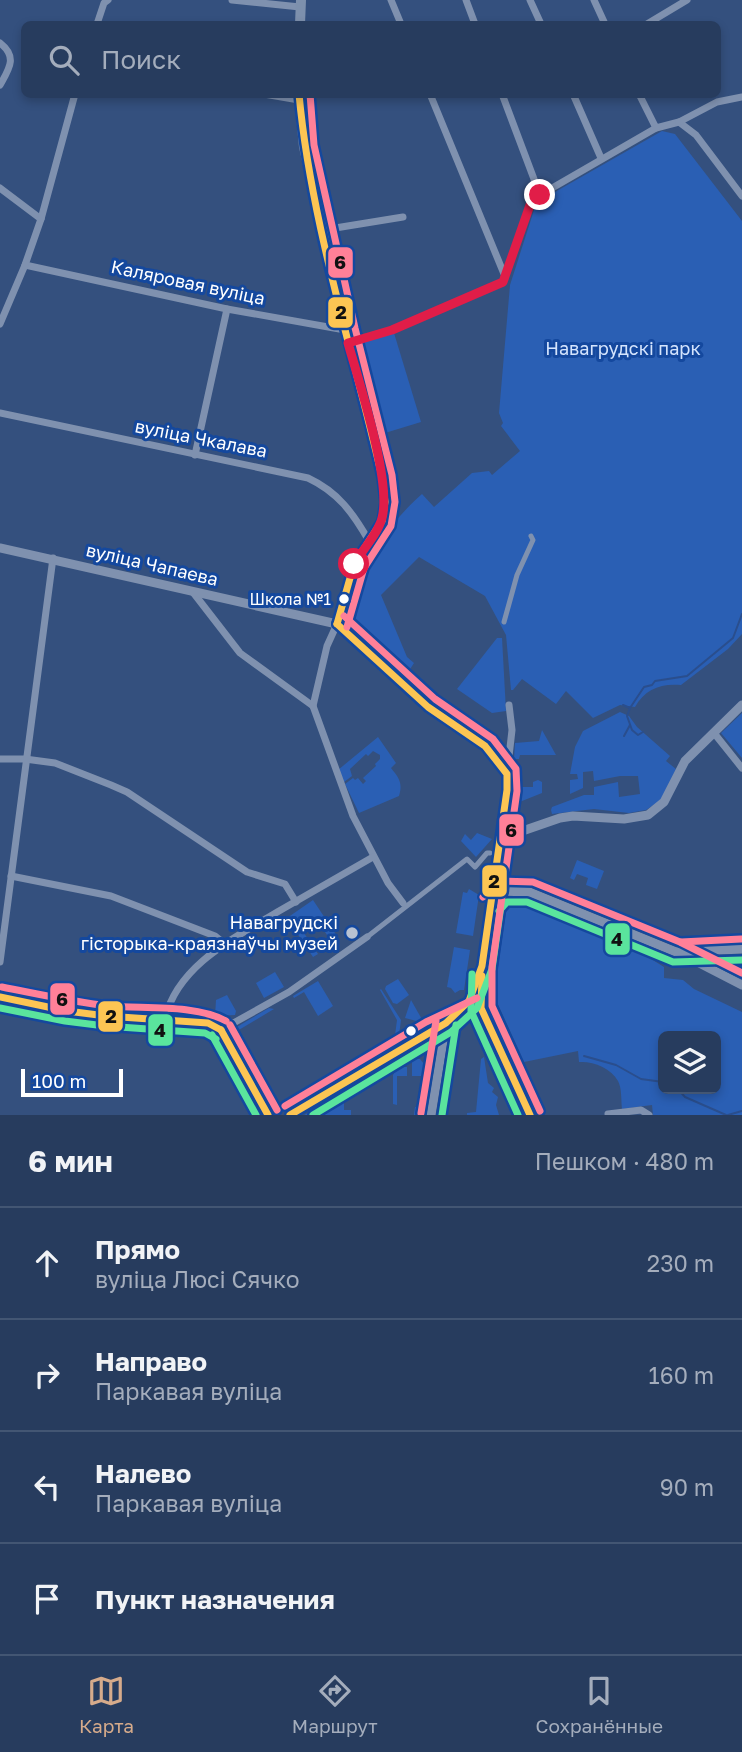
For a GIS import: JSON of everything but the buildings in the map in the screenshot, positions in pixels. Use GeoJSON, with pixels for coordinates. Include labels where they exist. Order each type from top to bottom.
{"type":"FeatureCollection","features":[{"type":"Feature","properties":{"kind":"main road"},"geometry":{"type":"LineString","coordinates":[[299,98],[304,147],[383,490],[382,521],[354,564],[337,624],[428,707],[485,746],[507,774],[508,790],[482,966],[481,1008],[530,1115]]}},
{"type":"Feature","properties":{"kind":"main road"},"geometry":{"type":"LineString","coordinates":[[446,1023],[469,1001],[482,966]]}},
{"type":"Feature","properties":{"kind":"street"},"geometry":{"type":"LineString","coordinates":[[232,0],[300,4]]}},
{"type":"Feature","properties":{"kind":"street"},"geometry":{"type":"LineString","coordinates":[[391,0],[400,21]]}},
{"type":"Feature","properties":{"kind":"street"},"geometry":{"type":"LineString","coordinates":[[466,0],[474,21]]}},
{"type":"Feature","properties":{"kind":"street"},"geometry":{"type":"LineString","coordinates":[[530,0],[540,21]]}},
{"type":"Feature","properties":{"kind":"street"},"geometry":{"type":"LineString","coordinates":[[594,0],[604,21]]}},
{"type":"Feature","properties":{"kind":"street"},"geometry":{"type":"LineString","coordinates":[[652,21],[687,0]]}},
{"type":"Feature","properties":{"kind":"street"},"geometry":{"type":"LineString","coordinates":[[98,21],[106,1]]}},
{"type":"Feature","properties":{"kind":"street"},"geometry":{"type":"LineString","coordinates":[[0,43],[10,54],[12,63],[0,85]]}},
{"type":"Feature","properties":{"kind":"street"},"geometry":{"type":"LineString","coordinates":[[348,343],[392,330],[503,282],[530,205],[540,195],[656,128],[679,122],[717,102],[742,97]]}},
{"type":"Feature","properties":{"kind":"street"},"geometry":{"type":"LineString","coordinates":[[0,324],[41,219],[74,98]]}},
{"type":"Feature","properties":{"kind":"street"},"geometry":{"type":"LineString","coordinates":[[432,98],[504,275]]}},
{"type":"Feature","properties":{"kind":"street"},"geometry":{"type":"LineString","coordinates":[[504,98],[540,195]]}},
{"type":"Feature","properties":{"kind":"street"},"geometry":{"type":"LineString","coordinates":[[575,98],[601,158]]}},
{"type":"Feature","properties":{"kind":"street"},"geometry":{"type":"LineString","coordinates":[[641,98],[656,128]]}},
{"type":"Feature","properties":{"kind":"street"},"geometry":{"type":"LineString","coordinates":[[679,122],[696,135],[742,196]]}},
{"type":"Feature","properties":{"kind":"street"},"geometry":{"type":"LineString","coordinates":[[0,188],[41,219]]}},
{"type":"Feature","properties":{"kind":"street"},"geometry":{"type":"LineString","coordinates":[[323,230],[403,217]]}},
{"type":"Feature","properties":{"kind":"street","name":"Каляровая вуліца"},"geometry":{"type":"LineString","coordinates":[[25,265],[227,309],[345,330]]}},
{"type":"Feature","properties":{"kind":"street"},"geometry":{"type":"LineString","coordinates":[[195,455],[227,309]]}},
{"type":"Feature","properties":{"kind":"street","name":"вуліца Чкалава"},"geometry":{"type":"LineString","coordinates":[[0,413],[292,473],[324,485],[336,494],[353,513],[369,541]]}},
{"type":"Feature","properties":{"kind":"street"},"geometry":{"type":"LineString","coordinates":[[504,622],[517,575],[533,540],[531,536]]}},
{"type":"Feature","properties":{"kind":"street","name":"вуліца Чапаева"},"geometry":{"type":"LineString","coordinates":[[0,548],[337,624]]}},
{"type":"Feature","properties":{"kind":"street"},"geometry":{"type":"LineString","coordinates":[[0,962],[53,558]]}},
{"type":"Feature","properties":{"kind":"street"},"geometry":{"type":"LineString","coordinates":[[192,591],[240,653],[313,706]]}},
{"type":"Feature","properties":{"kind":"street"},"geometry":{"type":"LineString","coordinates":[[337,624],[327,646],[313,706],[353,816],[373,857],[403,904]]}},
{"type":"Feature","properties":{"kind":"street"},"geometry":{"type":"LineString","coordinates":[[507,774],[512,730],[509,705]]}},
{"type":"Feature","properties":{"kind":"street"},"geometry":{"type":"LineString","coordinates":[[501,836],[508,836],[547,821],[573,816],[624,819],[648,814],[664,802],[685,761],[742,705]]}},
{"type":"Feature","properties":{"kind":"street"},"geometry":{"type":"LineString","coordinates":[[714,733],[742,768]]}},
{"type":"Feature","properties":{"kind":"street"},"geometry":{"type":"LineString","coordinates":[[0,759],[55,763],[127,792],[247,872],[285,884],[296,902]]}},
{"type":"Feature","properties":{"kind":"street"},"geometry":{"type":"LineString","coordinates":[[221,1030],[289,992],[367,937],[467,859],[475,867],[489,853]]}},
{"type":"Feature","properties":{"kind":"street"},"geometry":{"type":"LineString","coordinates":[[165,1019],[177,990],[211,954],[373,857]]}},
{"type":"Feature","properties":{"kind":"street"},"geometry":{"type":"LineString","coordinates":[[495,872],[528,892],[676,952],[742,985]]}},
{"type":"Feature","properties":{"kind":"street"},"geometry":{"type":"LineString","coordinates":[[11,876],[111,896],[215,936],[225,944]]}},
{"type":"Feature","properties":{"kind":"street"},"geometry":{"type":"LineString","coordinates":[[491,904],[503,891],[528,892]]}},
{"type":"Feature","properties":{"kind":"street"},"geometry":{"type":"LineString","coordinates":[[676,952],[742,949]]}},
{"type":"Feature","properties":{"kind":"street"},"geometry":{"type":"LineString","coordinates":[[713,969],[710,959],[715,951]]}},
{"type":"Feature","properties":{"kind":"street"},"geometry":{"type":"LineString","coordinates":[[0,997],[80,1013],[208,1023],[221,1030],[268,1115]]}},
{"type":"Feature","properties":{"kind":"street"},"geometry":{"type":"LineString","coordinates":[[290,1115],[446,1023],[481,1008]]}},
{"type":"Feature","properties":{"kind":"street"},"geometry":{"type":"LineString","coordinates":[[431,1115],[446,1023]]}},
{"type":"Feature","properties":{"kind":"street"},"geometry":{"type":"LineString","coordinates":[[608,1114],[641,1110],[649,1115]]}},
{"type":"Feature","properties":{"kind":"green space","name":"Навагрудскі парк"},"geometry":{"type":"Polygon","coordinates":[[[662,131],[675,134],[742,221],[742,634],[728,649],[681,685],[654,688],[635,707],[620,705],[593,718],[566,691],[556,704],[522,679],[511,690],[506,635],[485,596],[419,557],[381,595],[407,657],[414,663],[405,677],[358,635],[349,619],[348,605],[360,570],[398,518],[422,494],[434,507],[472,473],[489,471],[492,475],[520,451],[501,426],[503,423],[499,413],[510,285],[535,207],[548,196],[662,131]]]}},
{"type":"Feature","properties":{"kind":"green space"},"geometry":{"type":"Polygon","coordinates":[[[394,333],[421,422],[385,433],[357,344],[394,333]]]}},
{"type":"Feature","properties":{"kind":"green space"},"geometry":{"type":"Polygon","coordinates":[[[497,638],[502,638],[506,711],[492,713],[457,689],[497,638]]]}},
{"type":"Feature","properties":{"kind":"green space"},"geometry":{"type":"Polygon","coordinates":[[[620,712],[629,716],[637,727],[670,756],[666,761],[676,769],[661,800],[646,810],[629,813],[594,809],[552,814],[552,807],[584,795],[594,795],[594,787],[618,782],[619,797],[640,794],[638,776],[594,781],[593,771],[583,772],[583,788],[570,794],[570,780],[578,779],[577,774],[570,774],[575,747],[583,731],[620,712]]]}},
{"type":"Feature","properties":{"kind":"green space"},"geometry":{"type":"Polygon","coordinates":[[[742,713],[742,758],[721,733],[742,713]]]}},
{"type":"Feature","properties":{"kind":"green space"},"geometry":{"type":"Polygon","coordinates":[[[542,730],[556,755],[520,755],[519,759],[514,759],[515,743],[539,741],[542,730]]]}},
{"type":"Feature","properties":{"kind":"green space"},"geometry":{"type":"Polygon","coordinates":[[[378,737],[396,763],[391,768],[400,781],[399,796],[359,813],[345,784],[358,778],[363,784],[366,781],[363,778],[376,766],[380,755],[373,751],[368,756],[366,754],[350,769],[352,776],[344,782],[338,770],[378,737]]]}},
{"type":"Feature","properties":{"kind":"green space"},"geometry":{"type":"Polygon","coordinates":[[[513,770],[519,770],[519,787],[533,787],[533,782],[538,780],[542,782],[542,793],[512,805],[513,770]]]}},
{"type":"Feature","properties":{"kind":"green space"},"geometry":{"type":"Polygon","coordinates":[[[477,833],[492,839],[476,857],[461,841],[465,834],[471,840],[477,833]]]}},
{"type":"Feature","properties":{"kind":"green space"},"geometry":{"type":"Polygon","coordinates":[[[577,860],[604,871],[597,889],[586,885],[588,878],[577,874],[574,880],[570,878],[577,860]]]}},
{"type":"Feature","properties":{"kind":"green space"},"geometry":{"type":"Polygon","coordinates":[[[469,889],[479,895],[473,936],[456,933],[463,892],[467,893],[469,889]]]}},
{"type":"Feature","properties":{"kind":"green space"},"geometry":{"type":"Polygon","coordinates":[[[514,896],[643,954],[664,967],[664,978],[683,980],[694,989],[742,1012],[742,1115],[653,1115],[652,1105],[622,1109],[620,1087],[615,1076],[601,1066],[579,1062],[578,1051],[524,1062],[490,987],[504,903],[514,896]]]}},
{"type":"Feature","properties":{"kind":"green space"},"geometry":{"type":"Polygon","coordinates":[[[313,900],[339,939],[333,944],[317,920],[309,921],[302,930],[318,954],[313,957],[287,918],[313,900]]]}},
{"type":"Feature","properties":{"kind":"green space"},"geometry":{"type":"Polygon","coordinates":[[[454,947],[470,950],[464,990],[455,993],[447,987],[454,947]]]}},
{"type":"Feature","properties":{"kind":"green space"},"geometry":{"type":"Polygon","coordinates":[[[742,956],[742,980],[732,974],[738,966],[729,962],[725,971],[717,966],[720,958],[742,956]]]}},
{"type":"Feature","properties":{"kind":"green space"},"geometry":{"type":"Polygon","coordinates":[[[275,972],[284,987],[264,998],[256,983],[275,972]]]}},
{"type":"Feature","properties":{"kind":"green space"},"geometry":{"type":"Polygon","coordinates":[[[398,979],[409,995],[397,1004],[393,1003],[385,989],[398,979]]]}},
{"type":"Feature","properties":{"kind":"green space"},"geometry":{"type":"Polygon","coordinates":[[[318,981],[333,1006],[318,1016],[304,992],[294,998],[293,996],[318,981]]]}},
{"type":"Feature","properties":{"kind":"green space"},"geometry":{"type":"Polygon","coordinates":[[[381,989],[401,1020],[394,1047],[385,1051],[378,1051],[394,1043],[397,1020],[381,989]]]}},
{"type":"Feature","properties":{"kind":"green space"},"geometry":{"type":"Polygon","coordinates":[[[227,995],[236,1011],[235,1015],[215,1016],[216,1000],[227,995]]]}},
{"type":"Feature","properties":{"kind":"green space"},"geometry":{"type":"Polygon","coordinates":[[[411,1000],[424,1023],[405,1018],[411,1000]]]}},
{"type":"Feature","properties":{"kind":"green space"},"geometry":{"type":"Polygon","coordinates":[[[269,1008],[274,1009],[232,1034],[283,1111],[280,1113],[272,1110],[229,1036],[230,1031],[269,1008]]]}},
{"type":"Feature","properties":{"kind":"green space"},"geometry":{"type":"Polygon","coordinates":[[[484,1057],[488,1083],[498,1097],[496,1105],[499,1115],[467,1115],[476,1112],[481,1059],[484,1057]]]}},
{"type":"Feature","properties":{"kind":"green space"},"geometry":{"type":"Polygon","coordinates":[[[412,1059],[420,1059],[428,1069],[425,1115],[414,1115],[415,1107],[421,1106],[422,1076],[412,1076],[412,1059]]]}},
{"type":"Feature","properties":{"kind":"green space"},"geometry":{"type":"Polygon","coordinates":[[[391,1062],[391,1066],[344,1094],[344,1110],[351,1110],[351,1115],[304,1115],[327,1103],[326,1101],[391,1062]]]}},
{"type":"Feature","properties":{"kind":"green space"},"geometry":{"type":"Polygon","coordinates":[[[397,1067],[407,1067],[407,1076],[397,1076],[397,1105],[393,1104],[393,1075],[397,1067]]]}},
{"type":"Feature","properties":{"kind":"waterway"},"geometry":{"type":"LineString","coordinates":[[623,705],[630,708],[644,687],[655,681],[687,676],[733,638],[742,614]]}},
{"type":"Feature","properties":{"kind":"waterway"},"geometry":{"type":"LineString","coordinates":[[630,708],[627,716],[632,730],[638,735],[643,732]]}},
{"type":"Feature","properties":{"kind":"waterway"},"geometry":{"type":"LineString","coordinates":[[624,736],[630,725]]}},
{"type":"Feature","properties":{"kind":"waterway"},"geometry":{"type":"LineString","coordinates":[[584,1056],[616,1065],[641,1079],[658,1081]]}},
{"type":"Feature","properties":{"kind":"waterway"},"geometry":{"type":"LineString","coordinates":[[682,1094],[726,1115]]}},
{"type":"Feature","properties":{"kind":"waterway"},"geometry":{"type":"LineString","coordinates":[[728,1115],[742,1111]]}},
{"type":"Feature","properties":{"kind":"transit line","name":"2"},"geometry":{"type":"LineString","coordinates":[[299,98],[323,239],[371,429],[385,502],[382,521],[354,564],[337,624]]}},
{"type":"Feature","properties":{"kind":"transit line","name":"6"},"geometry":{"type":"LineString","coordinates":[[310,98],[314,145],[355,328],[392,475],[395,502],[391,526],[364,568],[347,627]]}},
{"type":"Feature","properties":{"kind":"transit line","name":"6"},"geometry":{"type":"LineString","coordinates":[[344,616],[435,699],[493,739],[516,769],[517,791],[492,967],[492,1006],[540,1111]]}},
{"type":"Feature","properties":{"kind":"transit line","name":"2"},"geometry":{"type":"LineString","coordinates":[[290,1115],[446,1023],[469,1001],[482,966],[507,790],[507,774],[485,746],[428,707],[337,624]]}},
{"type":"Feature","properties":{"kind":"transit line","name":"6"},"geometry":{"type":"LineString","coordinates":[[483,897],[500,881],[533,882],[680,942],[742,973]]}},
{"type":"Feature","properties":{"kind":"transit line","name":"4"},"geometry":{"type":"LineString","coordinates":[[499,911],[507,902],[527,902],[673,962],[742,960]]}},
{"type":"Feature","properties":{"kind":"transit line","name":"4"},"geometry":{"type":"LineString","coordinates":[[313,1115],[451,1032],[477,1008],[492,969],[501,906]]}},
{"type":"Feature","properties":{"kind":"transit line","name":"6"},"geometry":{"type":"LineString","coordinates":[[681,942],[741,939]]}},
{"type":"Feature","properties":{"kind":"transit line","name":"4"},"geometry":{"type":"LineString","coordinates":[[472,974],[471,1011],[518,1115]]}},
{"type":"Feature","properties":{"kind":"transit line","name":"2"},"geometry":{"type":"LineString","coordinates":[[482,976],[481,1008],[530,1115]]}},
{"type":"Feature","properties":{"kind":"transit line","name":"6"},"geometry":{"type":"LineString","coordinates":[[2,987],[109,1006],[200,1012],[226,1021]]}},
{"type":"Feature","properties":{"kind":"transit line","name":"2"},"geometry":{"type":"LineString","coordinates":[[0,997],[106,1016],[208,1023],[221,1030]]}},
{"type":"Feature","properties":{"kind":"transit line","name":"6"},"geometry":{"type":"LineString","coordinates":[[285,1106],[426,1022],[477,998]]}},
{"type":"Feature","properties":{"kind":"transit line","name":"4"},"geometry":{"type":"LineString","coordinates":[[0,1008],[105,1026],[205,1033],[216,1039]]}},
{"type":"Feature","properties":{"kind":"transit line","name":"6"},"geometry":{"type":"LineString","coordinates":[[421,1113],[436,1021]]}},
{"type":"Feature","properties":{"kind":"transit line","name":"6"},"geometry":{"type":"LineString","coordinates":[[230,1025],[277,1110]]}},
{"type":"Feature","properties":{"kind":"transit line","name":"4"},"geometry":{"type":"LineString","coordinates":[[442,1115],[456,1025]]}},
{"type":"Feature","properties":{"kind":"transit line","name":"2"},"geometry":{"type":"LineString","coordinates":[[221,1030],[268,1115]]}},
{"type":"Feature","properties":{"kind":"transit line","name":"4"},"geometry":{"type":"LineString","coordinates":[[212,1035],[256,1115]]}},
{"type":"Feature","properties":{"kind":"place","name":"Школа №1"},"geometry":{"type":"Point","coordinates":[344,599]}},
{"type":"Feature","properties":{"kind":"place","name":"Навагрудскі гісторыка-краязнаўчы музей"},"geometry":{"type":"Point","coordinates":[352,933]}},
{"type":"Feature","properties":{"kind":"route"},"geometry":{"type":"LineString","coordinates":[[354,564],[382,521],[385,502],[372,434],[348,343],[392,330],[503,282],[530,205],[540,195]]}}]}
